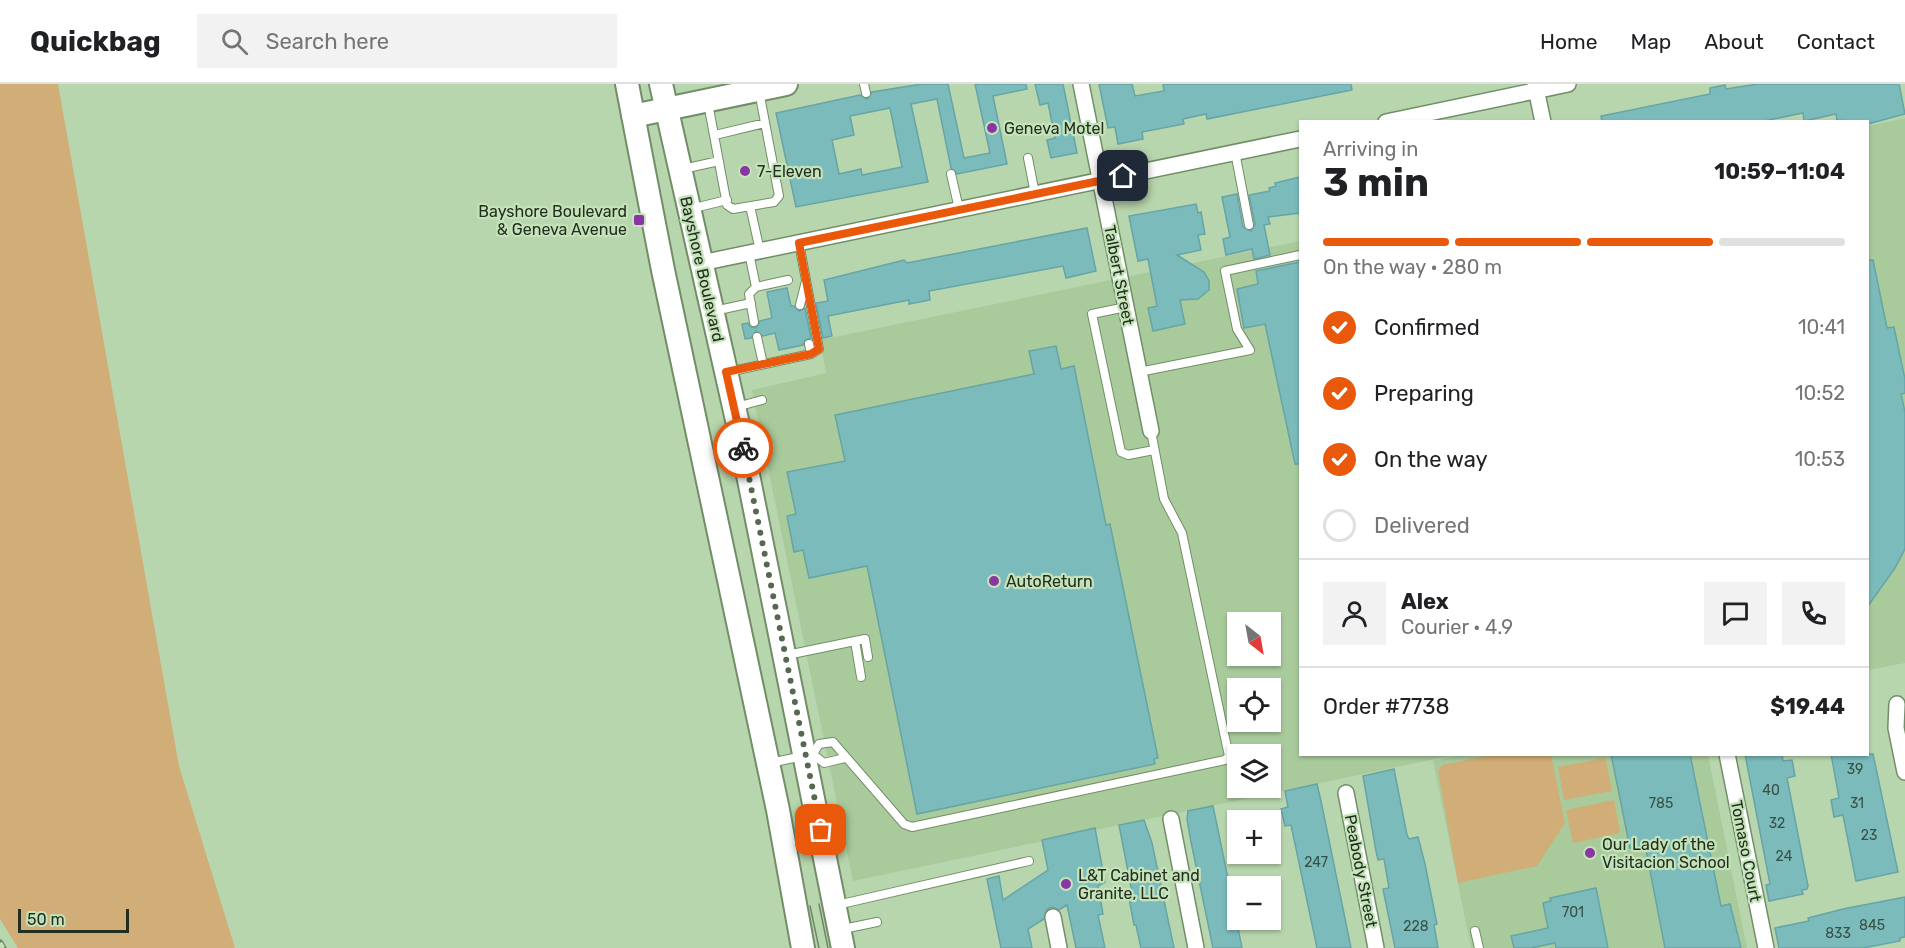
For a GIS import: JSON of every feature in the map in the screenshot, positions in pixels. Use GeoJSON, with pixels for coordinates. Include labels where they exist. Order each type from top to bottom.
{"type":"FeatureCollection","features":[{"type":"Feature","properties":{"kind":"main road","name":"Bayshore Boulevard"},"geometry":{"type":"LineString","coordinates":[[661,84],[810,755],[842,939]]}},
{"type":"Feature","properties":{"kind":"main road"},"geometry":{"type":"LineString","coordinates":[[633,116],[786,84]]}},
{"type":"Feature","properties":{"kind":"main road"},"geometry":{"type":"LineString","coordinates":[[634,85],[633,116],[663,270],[768,763],[803,948]]}},
{"type":"Feature","properties":{"kind":"street","name":"Talbert Street"},"geometry":{"type":"LineString","coordinates":[[1081,84],[1151,431]]}},
{"type":"Feature","properties":{"kind":"street"},"geometry":{"type":"LineString","coordinates":[[1395,120],[1536,87],[1568,84]]}},
{"type":"Feature","properties":{"kind":"street"},"geometry":{"type":"LineString","coordinates":[[1536,87],[1543,120]]}},
{"type":"Feature","properties":{"kind":"street"},"geometry":{"type":"LineString","coordinates":[[701,263],[1299,139]]}},
{"type":"Feature","properties":{"kind":"street"},"geometry":{"type":"LineString","coordinates":[[1897,704],[1896,728],[1905,772]]}},
{"type":"Feature","properties":{"kind":"street","name":"Tomaso Court"},"geometry":{"type":"LineString","coordinates":[[1727,756],[1766,948]]}},
{"type":"Feature","properties":{"kind":"street","name":"Peabody Street"},"geometry":{"type":"LineString","coordinates":[[1346,793],[1376,948]]}},
{"type":"Feature","properties":{"kind":"street"},"geometry":{"type":"LineString","coordinates":[[1171,819],[1196,948]]}},
{"type":"Feature","properties":{"kind":"street"},"geometry":{"type":"LineString","coordinates":[[1053,917],[1059,948]]}},
{"type":"Feature","properties":{"kind":"lane"},"geometry":{"type":"LineString","coordinates":[[864,84],[866,93]]}},
{"type":"Feature","properties":{"kind":"lane"},"geometry":{"type":"LineString","coordinates":[[707,100],[727,205],[733,209],[774,202],[779,196],[759,90]]}},
{"type":"Feature","properties":{"kind":"lane"},"geometry":{"type":"LineString","coordinates":[[715,135],[765,123]]}},
{"type":"Feature","properties":{"kind":"lane"},"geometry":{"type":"LineString","coordinates":[[1235,153],[1249,225]]}},
{"type":"Feature","properties":{"kind":"lane"},"geometry":{"type":"LineString","coordinates":[[1028,158],[1035,194]]}},
{"type":"Feature","properties":{"kind":"lane"},"geometry":{"type":"LineString","coordinates":[[680,170],[719,161]]}},
{"type":"Feature","properties":{"kind":"lane"},"geometry":{"type":"LineString","coordinates":[[951,174],[959,209]]}},
{"type":"Feature","properties":{"kind":"lane"},"geometry":{"type":"LineString","coordinates":[[689,209],[727,200]]}},
{"type":"Feature","properties":{"kind":"lane"},"geometry":{"type":"LineString","coordinates":[[750,206],[756,287]]}},
{"type":"Feature","properties":{"kind":"lane"},"geometry":{"type":"LineString","coordinates":[[726,372],[811,354],[819,349],[799,243]]}},
{"type":"Feature","properties":{"kind":"lane"},"geometry":{"type":"LineString","coordinates":[[1139,372],[1250,350],[1237,329],[1225,270],[1299,255]]}},
{"type":"Feature","properties":{"kind":"lane"},"geometry":{"type":"LineString","coordinates":[[754,322],[749,294],[756,287],[788,280]]}},
{"type":"Feature","properties":{"kind":"lane"},"geometry":{"type":"LineString","coordinates":[[800,305],[806,281]]}},
{"type":"Feature","properties":{"kind":"lane"},"geometry":{"type":"LineString","coordinates":[[712,312],[751,303]]}},
{"type":"Feature","properties":{"kind":"lane"},"geometry":{"type":"LineString","coordinates":[[1126,307],[1092,314],[1121,452],[1128,455],[1154,450]]}},
{"type":"Feature","properties":{"kind":"lane"},"geometry":{"type":"LineString","coordinates":[[757,337],[763,364]]}},
{"type":"Feature","properties":{"kind":"lane"},"geometry":{"type":"LineString","coordinates":[[809,344],[811,354]]}},
{"type":"Feature","properties":{"kind":"lane"},"geometry":{"type":"LineString","coordinates":[[734,407],[762,400]]}},
{"type":"Feature","properties":{"kind":"lane"},"geometry":{"type":"LineString","coordinates":[[768,763],[810,755],[819,744],[833,742],[903,824],[912,826],[1225,760],[1229,756],[1182,533],[1164,499],[1151,431]]}},
{"type":"Feature","properties":{"kind":"lane"},"geometry":{"type":"LineString","coordinates":[[786,655],[865,639],[868,657]]}},
{"type":"Feature","properties":{"kind":"lane"},"geometry":{"type":"LineString","coordinates":[[855,641],[861,677]]}},
{"type":"Feature","properties":{"kind":"lane"},"geometry":{"type":"LineString","coordinates":[[810,755],[824,763],[845,758]]}},
{"type":"Feature","properties":{"kind":"lane"},"geometry":{"type":"LineString","coordinates":[[835,905],[1029,861]]}},
{"type":"Feature","properties":{"kind":"lane"},"geometry":{"type":"LineString","coordinates":[[842,939],[877,922]]}},
{"type":"Feature","properties":{"kind":"lane"},"geometry":{"type":"LineString","coordinates":[[1475,932],[1479,948]]}},
{"type":"Feature","properties":{"kind":"shaded area"},"geometry":{"type":"Polygon","coordinates":[[[0,84],[58,84],[179,766],[235,948],[18,948],[0,919],[0,84]]]}},
{"type":"Feature","properties":{"kind":"shaded area"},"geometry":{"type":"Polygon","coordinates":[[[1905,118],[1905,663],[1869,670],[1869,126],[1905,118]]]}},
{"type":"Feature","properties":{"kind":"shaded area"},"geometry":{"type":"Polygon","coordinates":[[[1299,241],[1299,756],[1449,756],[1281,791],[1281,744],[1227,744],[1227,798],[1249,798],[853,881],[752,390],[826,373],[820,340],[1299,241]]]}},
{"type":"Feature","properties":{"kind":"shaded area","name":"Our Lady of the Visitacion School"},"geometry":{"type":"Polygon","coordinates":[[[1455,756],[1708,756],[1747,948],[1471,948],[1433,761],[1455,756]]]}},
{"type":"Feature","properties":{"kind":"shaded area"},"geometry":{"type":"Polygon","coordinates":[[[1486,756],[1551,756],[1565,823],[1537,866],[1458,883],[1438,771],[1442,765],[1486,756]]]}},
{"type":"Feature","properties":{"kind":"shaded area"},"geometry":{"type":"Polygon","coordinates":[[[1605,758],[1612,791],[1564,800],[1558,767],[1605,758]]]}},
{"type":"Feature","properties":{"kind":"shaded area"},"geometry":{"type":"Polygon","coordinates":[[[1614,800],[1620,833],[1573,843],[1566,810],[1614,800]]]}},
{"type":"Feature","properties":{"kind":"building"},"geometry":{"type":"Polygon","coordinates":[[[922,84],[948,84],[964,158],[990,153],[975,84],[1026,84],[1027,89],[993,96],[1007,164],[957,174],[951,168],[937,99],[911,104],[928,182],[796,207],[776,113],[860,95],[867,99],[872,92],[922,84]],[[890,108],[850,116],[854,135],[832,140],[839,174],[861,169],[862,175],[902,167],[890,108]]]}},
{"type":"Feature","properties":{"kind":"building"},"geometry":{"type":"Polygon","coordinates":[[[1035,84],[1063,84],[1077,153],[1051,158],[1047,140],[1055,138],[1048,103],[1040,105],[1035,84]]]}},
{"type":"Feature","properties":{"kind":"building"},"geometry":{"type":"Polygon","coordinates":[[[1099,84],[1132,84],[1135,96],[1164,91],[1163,84],[1351,84],[1352,90],[1207,119],[1206,114],[1183,119],[1184,124],[1142,132],[1143,139],[1118,144],[1115,127],[1108,128],[1099,84]]]}},
{"type":"Feature","properties":{"kind":"building"},"geometry":{"type":"Polygon","coordinates":[[[1758,84],[1899,84],[1905,114],[1869,124],[1869,120],[1837,120],[1836,114],[1804,120],[1803,113],[1769,120],[1602,120],[1601,116],[1710,94],[1710,88],[1725,85],[1726,89],[1758,84]]]}},
{"type":"Feature","properties":{"kind":"building"},"geometry":{"type":"Polygon","coordinates":[[[1299,177],[1299,213],[1268,217],[1270,224],[1264,225],[1270,255],[1254,259],[1252,249],[1226,255],[1223,239],[1230,237],[1222,197],[1237,194],[1243,227],[1251,231],[1255,224],[1249,195],[1270,191],[1269,188],[1276,186],[1275,183],[1299,177]]]}},
{"type":"Feature","properties":{"kind":"building"},"geometry":{"type":"Polygon","coordinates":[[[1196,204],[1198,213],[1201,212],[1205,234],[1198,235],[1201,250],[1177,255],[1204,272],[1209,281],[1209,290],[1198,299],[1180,300],[1185,324],[1153,331],[1148,308],[1157,306],[1148,259],[1138,261],[1129,216],[1196,204]]]}},
{"type":"Feature","properties":{"kind":"building"},"geometry":{"type":"Polygon","coordinates":[[[1087,228],[1096,271],[1066,278],[1063,266],[929,291],[930,300],[909,304],[909,300],[828,316],[832,336],[823,338],[816,303],[828,301],[824,280],[904,260],[907,263],[1087,228]]]}},
{"type":"Feature","properties":{"kind":"building"},"geometry":{"type":"Polygon","coordinates":[[[1869,260],[1873,260],[1887,328],[1894,327],[1905,379],[1905,393],[1901,394],[1905,412],[1905,549],[1895,568],[1869,605],[1869,260]]]}},
{"type":"Feature","properties":{"kind":"building"},"geometry":{"type":"Polygon","coordinates":[[[1299,262],[1299,464],[1295,464],[1265,324],[1244,328],[1237,289],[1258,284],[1256,271],[1299,262]]]}},
{"type":"Feature","properties":{"kind":"building"},"geometry":{"type":"Polygon","coordinates":[[[787,288],[791,306],[799,311],[805,308],[811,338],[805,340],[803,345],[779,350],[775,333],[763,336],[756,331],[751,338],[745,339],[742,324],[748,323],[751,327],[756,328],[760,321],[772,318],[767,292],[787,288]]]}},
{"type":"Feature","properties":{"kind":"building","name":"AutoReturn"},"geometry":{"type":"Polygon","coordinates":[[[1056,346],[1061,369],[1074,366],[1106,525],[1110,524],[1158,758],[1154,759],[1155,764],[917,814],[867,566],[809,578],[803,550],[794,552],[787,516],[796,514],[787,472],[845,461],[835,415],[1034,374],[1029,351],[1056,346]]]}},
{"type":"Feature","properties":{"kind":"building"},"geometry":{"type":"Polygon","coordinates":[[[1873,754],[1898,872],[1856,881],[1843,815],[1834,817],[1831,800],[1839,798],[1831,756],[1869,756],[1873,754]]]}},
{"type":"Feature","properties":{"kind":"building"},"geometry":{"type":"Polygon","coordinates":[[[1611,756],[1690,756],[1721,906],[1730,904],[1741,948],[1665,948],[1645,845],[1630,848],[1611,756]]]}},
{"type":"Feature","properties":{"kind":"building"},"geometry":{"type":"Polygon","coordinates":[[[1745,756],[1782,756],[1783,761],[1792,760],[1795,776],[1787,778],[1808,886],[1807,889],[1802,890],[1803,894],[1769,901],[1766,885],[1770,884],[1745,756]]]}},
{"type":"Feature","properties":{"kind":"building"},"geometry":{"type":"Polygon","coordinates":[[[1394,769],[1407,835],[1409,839],[1418,837],[1425,864],[1437,924],[1434,925],[1438,948],[1395,948],[1383,889],[1389,888],[1384,859],[1378,860],[1363,776],[1394,769]]]}},
{"type":"Feature","properties":{"kind":"building"},"geometry":{"type":"Polygon","coordinates":[[[1317,784],[1351,948],[1317,948],[1291,825],[1285,826],[1281,809],[1288,807],[1285,791],[1317,784]]]}},
{"type":"Feature","properties":{"kind":"building"},"geometry":{"type":"Polygon","coordinates":[[[1213,806],[1227,876],[1227,930],[1238,930],[1242,948],[1213,948],[1190,837],[1188,811],[1213,806]]]}},
{"type":"Feature","properties":{"kind":"building"},"geometry":{"type":"Polygon","coordinates":[[[1144,820],[1152,843],[1174,948],[1141,948],[1136,925],[1134,925],[1128,893],[1132,892],[1119,825],[1144,820]]]}},
{"type":"Feature","properties":{"kind":"building","name":"L&T Cabinet and Granite, LLC"},"geometry":{"type":"Polygon","coordinates":[[[1095,828],[1105,882],[1098,886],[1103,914],[1098,915],[1105,948],[1076,948],[1067,905],[1059,910],[1052,907],[1047,909],[1044,919],[1028,929],[1032,948],[1001,948],[987,879],[999,876],[1003,900],[1048,870],[1042,840],[1095,828]]]}},
{"type":"Feature","properties":{"kind":"building"},"geometry":{"type":"Polygon","coordinates":[[[1596,888],[1608,948],[1556,948],[1555,943],[1531,948],[1514,948],[1511,936],[1548,928],[1543,903],[1551,901],[1550,898],[1596,888]]]}},
{"type":"Feature","properties":{"kind":"building"},"geometry":{"type":"Polygon","coordinates":[[[1905,897],[1905,937],[1900,938],[1900,941],[1863,948],[1779,948],[1775,928],[1809,921],[1808,918],[1843,909],[1905,897]]]}},
{"type":"Feature","properties":{"kind":"tram line"},"geometry":{"type":"LineString","coordinates":[[819,904],[828,948]]}},
{"type":"Feature","properties":{"kind":"tram line"},"geometry":{"type":"LineString","coordinates":[[810,906],[819,948]]}},
{"type":"Feature","properties":{"kind":"railway"},"geometry":{"type":"LineString","coordinates":[[0,943],[3,948]]}},
{"type":"Feature","properties":{"kind":"way so far"},"geometry":{"type":"LineString","coordinates":[[743,448],[821,830]]}},
{"type":"Feature","properties":{"kind":"place","name":"Geneva Motel"},"geometry":{"type":"Point","coordinates":[992,128]}},
{"type":"Feature","properties":{"kind":"place","name":"7-Eleven"},"geometry":{"type":"Point","coordinates":[745,171]}},
{"type":"Feature","properties":{"kind":"place","name":"Bayshore Boulevard & Geneva Avenue"},"geometry":{"type":"Point","coordinates":[639,220]}},
{"type":"Feature","properties":{"kind":"place","name":"AutoReturn"},"geometry":{"type":"Point","coordinates":[994,581]}},
{"type":"Feature","properties":{"kind":"place","name":"Our Lady of the Visitacion School"},"geometry":{"type":"Point","coordinates":[1590,853]}},
{"type":"Feature","properties":{"kind":"place","name":"L&T Cabinet and Granite, LLC"},"geometry":{"type":"Point","coordinates":[1066,884]}},
{"type":"Feature","properties":{"kind":"route"},"geometry":{"type":"LineString","coordinates":[[743,448],[726,372],[811,354],[819,349],[799,243],[1123,176]]}}]}
